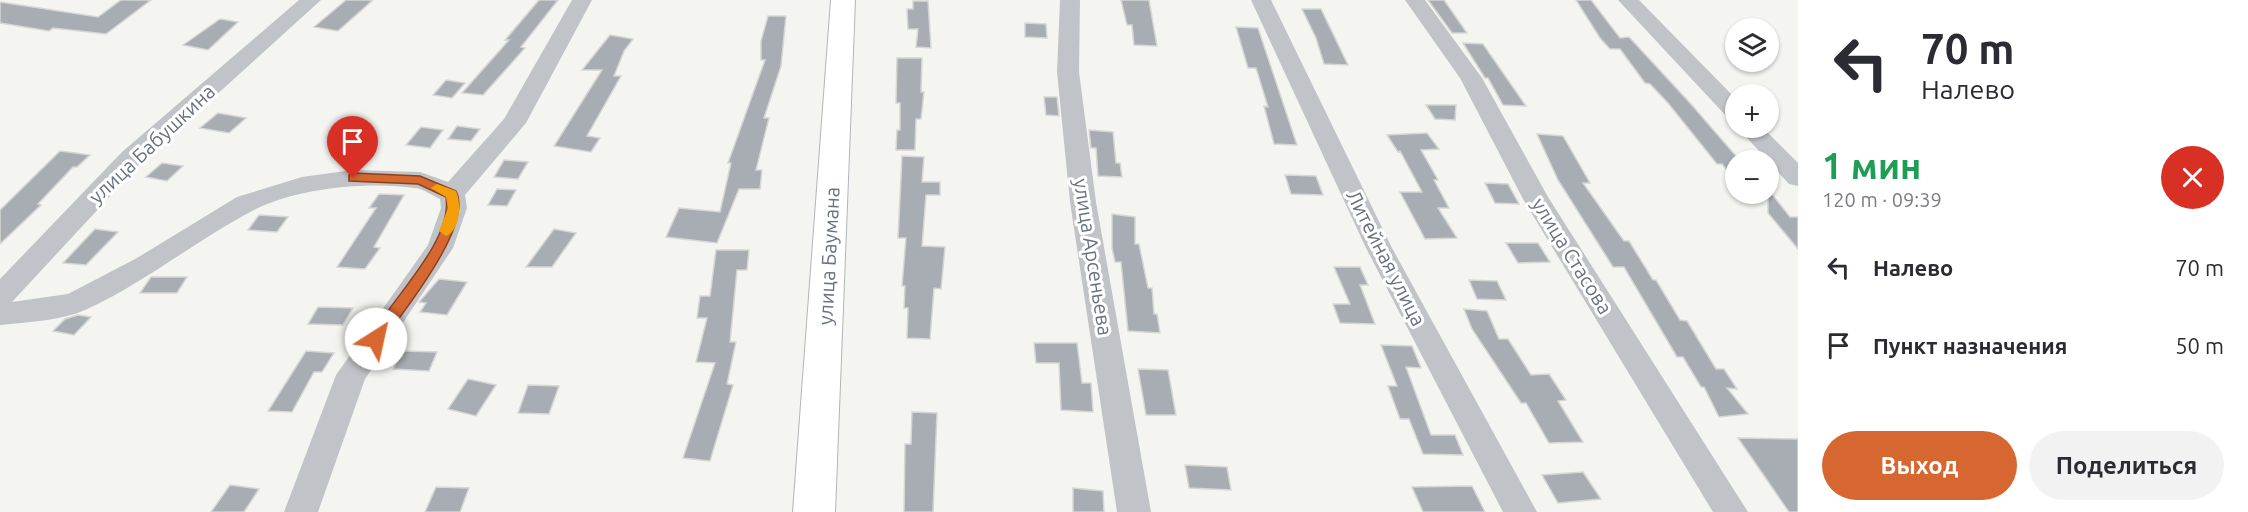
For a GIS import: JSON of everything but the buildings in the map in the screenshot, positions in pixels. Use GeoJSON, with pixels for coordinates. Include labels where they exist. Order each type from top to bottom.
{"type":"FeatureCollection","features":[{"type":"Feature","properties":{"kind":"main road","name":"улица Баумана"},"geometry":{"type":"LineString","coordinates":[[814,512],[843,0]]}},
{"type":"Feature","properties":{"kind":"street","name":"улица Бабушкина"},"geometry":{"type":"LineString","coordinates":[[0,297],[131,159],[311,0]]}},
{"type":"Feature","properties":{"kind":"street"},"geometry":{"type":"LineString","coordinates":[[301,512],[351,375],[440,248],[454,208],[452,195],[514,123],[582,0]]}},
{"type":"Feature","properties":{"kind":"street","name":"улица Арсеньева"},"geometry":{"type":"LineString","coordinates":[[1070,0],[1068,72],[1083,202],[1134,512]]}},
{"type":"Feature","properties":{"kind":"street","name":"Литейная улица"},"geometry":{"type":"LineString","coordinates":[[1261,0],[1379,248],[1520,512]]}},
{"type":"Feature","properties":{"kind":"street","name":"улица Стасова"},"geometry":{"type":"LineString","coordinates":[[1415,0],[1470,78],[1536,199],[1731,512]]}},
{"type":"Feature","properties":{"kind":"street"},"geometry":{"type":"LineString","coordinates":[[1628,0],[1725,101]]}},
{"type":"Feature","properties":{"kind":"street"},"geometry":{"type":"LineString","coordinates":[[1760,138],[1798,178]]}},
{"type":"Feature","properties":{"kind":"street"},"geometry":{"type":"LineString","coordinates":[[0,314],[40,310],[74,303],[147,265],[246,203],[302,185],[353,178],[420,180],[452,195]]}},
{"type":"Feature","properties":{"kind":"slow traffic"},"geometry":{"type":"LineString","coordinates":[[437,188],[452,195],[454,208],[446,231]]}},
{"type":"Feature","properties":{"kind":"route"},"geometry":{"type":"LineString","coordinates":[[353,178],[420,180],[452,195],[454,208],[440,248],[376,339]]}}]}
